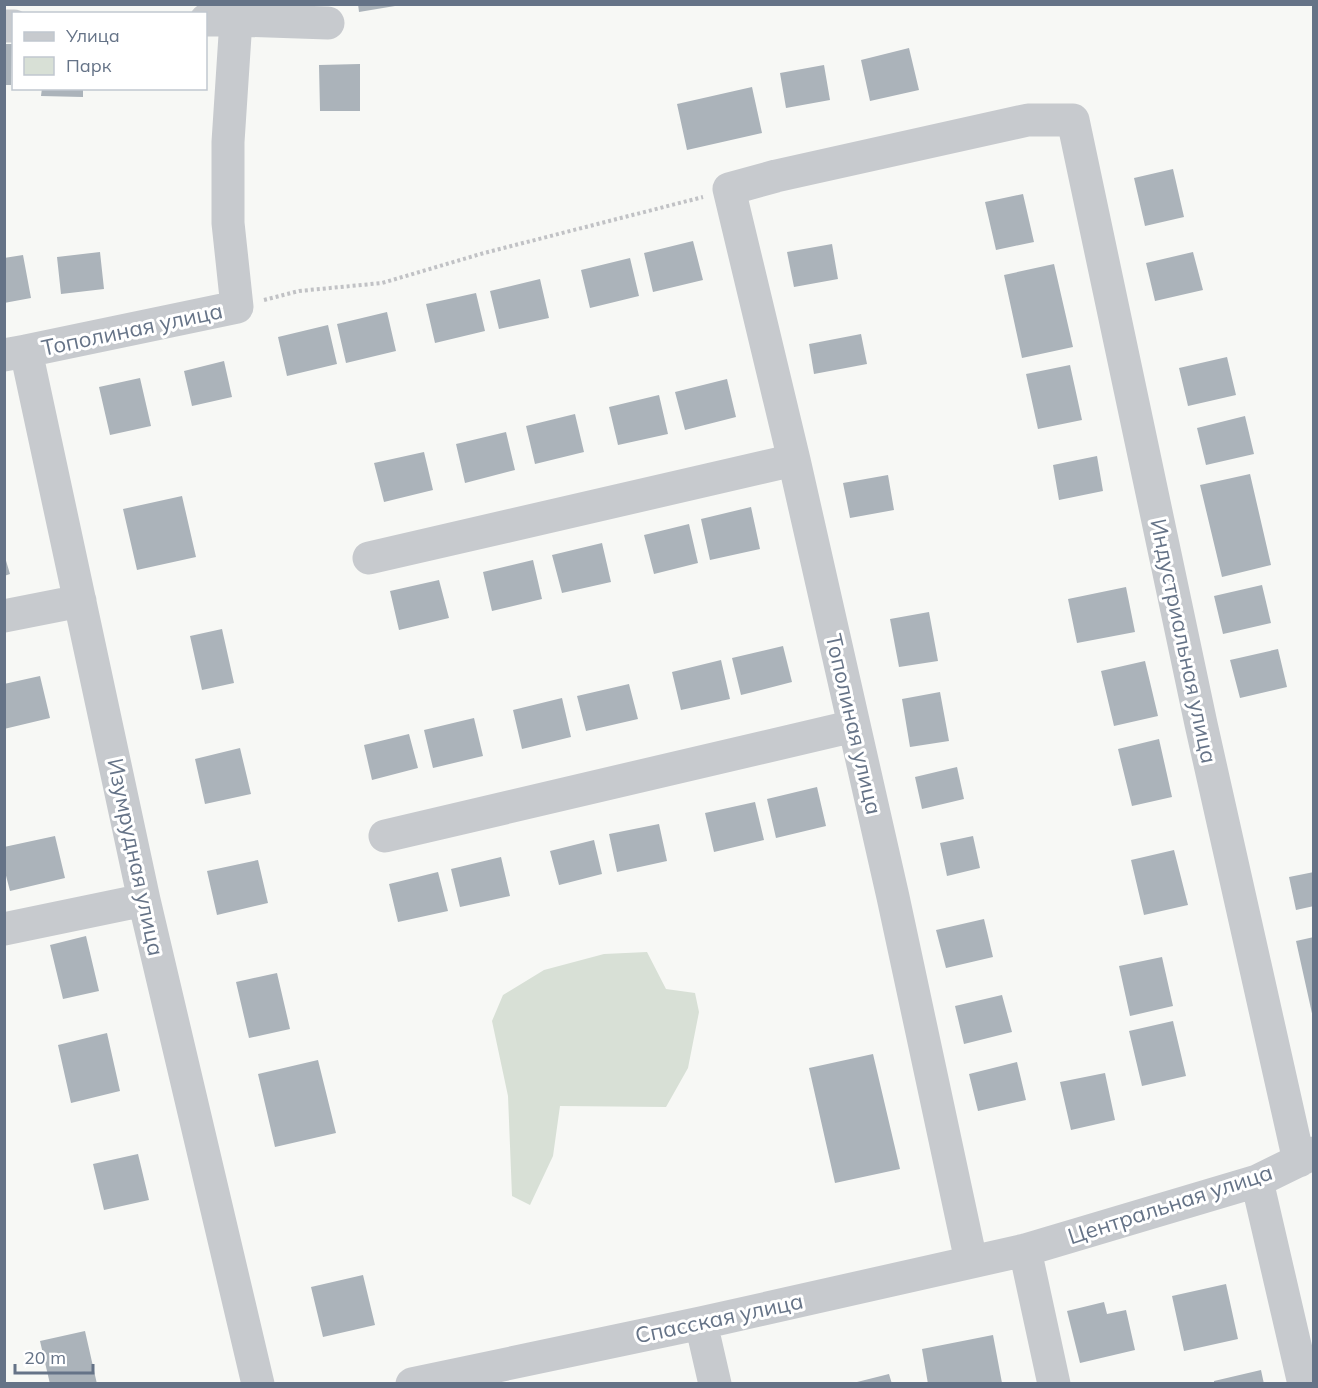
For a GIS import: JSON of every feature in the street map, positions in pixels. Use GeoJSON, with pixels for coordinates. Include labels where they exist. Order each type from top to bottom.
{"type":"FeatureCollection","features":[{"type":"Feature","properties":{"kind":"street"},"geometry":{"type":"LineString","coordinates":[[237,307],[228,223],[228,142],[221,20],[328,23]]}},
{"type":"Feature","properties":{"kind":"street","name":"Индустриальная улица"},"geometry":{"type":"LineString","coordinates":[[729,189],[776,176],[1028,120],[1073,120],[1198,712],[1306,1157]]}},
{"type":"Feature","properties":{"kind":"street","name":"Тополиная улица"},"geometry":{"type":"LineString","coordinates":[[729,189],[894,897],[971,1261]]}},
{"type":"Feature","properties":{"kind":"street","name":"Тополиная улица"},"geometry":{"type":"LineString","coordinates":[[15,353],[237,307]]}},
{"type":"Feature","properties":{"kind":"street","name":"Изумрудная улица"},"geometry":{"type":"LineString","coordinates":[[15,353],[80,601],[144,900],[258,1383]]}},
{"type":"Feature","properties":{"kind":"street"},"geometry":{"type":"LineString","coordinates":[[369,558],[794,460]]}},
{"type":"Feature","properties":{"kind":"street"},"geometry":{"type":"LineString","coordinates":[[4,616],[80,601]]}},
{"type":"Feature","properties":{"kind":"street"},"geometry":{"type":"LineString","coordinates":[[385,836],[854,726]]}},
{"type":"Feature","properties":{"kind":"street"},"geometry":{"type":"LineString","coordinates":[[4,929],[144,900]]}},
{"type":"Feature","properties":{"kind":"street","name":"Центральная улица"},"geometry":{"type":"LineString","coordinates":[[1025,1250],[1257,1181],[1306,1157]]}},
{"type":"Feature","properties":{"kind":"street"},"geometry":{"type":"LineString","coordinates":[[1257,1181],[1304,1383]]}},
{"type":"Feature","properties":{"kind":"street"},"geometry":{"type":"LineString","coordinates":[[1025,1250],[1054,1383]]}},
{"type":"Feature","properties":{"kind":"street","name":"Спасская улица"},"geometry":{"type":"LineString","coordinates":[[412,1383],[701,1323],[1025,1250]]}},
{"type":"Feature","properties":{"kind":"street"},"geometry":{"type":"LineString","coordinates":[[701,1323],[715,1383]]}},
{"type":"Feature","properties":{"kind":"path"},"geometry":{"type":"LineString","coordinates":[[237,307],[299,291],[382,283],[484,253],[729,189]]}},
{"type":"Feature","properties":{"kind":"green space"},"geometry":{"type":"Polygon","coordinates":[[[647,952],[666,989],[695,993],[699,1012],[688,1068],[666,1107],[560,1106],[553,1156],[530,1205],[512,1196],[508,1096],[492,1021],[503,995],[544,970],[604,954],[647,952]]]}},
{"type":"Feature","properties":{"kind":"building"},"geometry":{"type":"Polygon","coordinates":[[[358,4],[394,4],[395,6],[359,12],[358,4]]]}},
{"type":"Feature","properties":{"kind":"building"},"geometry":{"type":"Polygon","coordinates":[[[4,44],[12,44],[11,85],[4,85],[4,44]]]}},
{"type":"Feature","properties":{"kind":"building"},"geometry":{"type":"Polygon","coordinates":[[[909,48],[919,90],[870,101],[861,60],[909,48]]]}},
{"type":"Feature","properties":{"kind":"building"},"geometry":{"type":"Polygon","coordinates":[[[360,64],[360,111],[320,111],[319,65],[360,64]]]}},
{"type":"Feature","properties":{"kind":"building"},"geometry":{"type":"Polygon","coordinates":[[[824,65],[830,100],[786,108],[780,73],[824,65]]]}},
{"type":"Feature","properties":{"kind":"building"},"geometry":{"type":"Polygon","coordinates":[[[752,87],[762,133],[687,150],[677,104],[752,87]]]}},
{"type":"Feature","properties":{"kind":"building"},"geometry":{"type":"Polygon","coordinates":[[[42,90],[83,90],[83,97],[41,96],[42,90]]]}},
{"type":"Feature","properties":{"kind":"building"},"geometry":{"type":"Polygon","coordinates":[[[1173,169],[1184,217],[1145,226],[1134,178],[1173,169]]]}},
{"type":"Feature","properties":{"kind":"building"},"geometry":{"type":"Polygon","coordinates":[[[1023,194],[1034,242],[996,250],[985,202],[1023,194]]]}},
{"type":"Feature","properties":{"kind":"building"},"geometry":{"type":"Polygon","coordinates":[[[693,241],[703,280],[653,292],[644,253],[693,241]]]}},
{"type":"Feature","properties":{"kind":"building"},"geometry":{"type":"Polygon","coordinates":[[[832,244],[838,279],[794,287],[787,252],[832,244]]]}},
{"type":"Feature","properties":{"kind":"building"},"geometry":{"type":"Polygon","coordinates":[[[100,252],[104,289],[61,294],[57,257],[100,252]]]}},
{"type":"Feature","properties":{"kind":"building"},"geometry":{"type":"Polygon","coordinates":[[[1193,252],[1203,290],[1155,301],[1146,263],[1193,252]]]}},
{"type":"Feature","properties":{"kind":"building"},"geometry":{"type":"Polygon","coordinates":[[[23,255],[31,298],[4,303],[4,258],[23,255]]]}},
{"type":"Feature","properties":{"kind":"building"},"geometry":{"type":"Polygon","coordinates":[[[630,258],[639,296],[590,308],[581,270],[630,258]]]}},
{"type":"Feature","properties":{"kind":"building"},"geometry":{"type":"Polygon","coordinates":[[[1054,264],[1073,347],[1022,358],[1004,275],[1054,264]]]}},
{"type":"Feature","properties":{"kind":"building"},"geometry":{"type":"Polygon","coordinates":[[[540,279],[549,318],[499,329],[490,291],[540,279]]]}},
{"type":"Feature","properties":{"kind":"building"},"geometry":{"type":"Polygon","coordinates":[[[476,293],[485,331],[435,343],[426,304],[476,293]]]}},
{"type":"Feature","properties":{"kind":"building"},"geometry":{"type":"Polygon","coordinates":[[[387,312],[396,351],[346,363],[337,324],[387,312]]]}},
{"type":"Feature","properties":{"kind":"building"},"geometry":{"type":"Polygon","coordinates":[[[328,325],[337,364],[287,376],[278,337],[328,325]]]}},
{"type":"Feature","properties":{"kind":"building"},"geometry":{"type":"Polygon","coordinates":[[[861,334],[867,364],[814,374],[809,344],[861,334]]]}},
{"type":"Feature","properties":{"kind":"building"},"geometry":{"type":"Polygon","coordinates":[[[1227,357],[1236,395],[1188,406],[1179,368],[1227,357]]]}},
{"type":"Feature","properties":{"kind":"building"},"geometry":{"type":"Polygon","coordinates":[[[224,361],[232,397],[192,406],[184,371],[224,361]]]}},
{"type":"Feature","properties":{"kind":"building"},"geometry":{"type":"Polygon","coordinates":[[[1070,365],[1082,420],[1038,429],[1026,374],[1070,365]]]}},
{"type":"Feature","properties":{"kind":"building"},"geometry":{"type":"Polygon","coordinates":[[[140,378],[151,426],[110,435],[99,387],[140,378]]]}},
{"type":"Feature","properties":{"kind":"building"},"geometry":{"type":"Polygon","coordinates":[[[727,379],[736,417],[685,430],[675,392],[727,379]]]}},
{"type":"Feature","properties":{"kind":"building"},"geometry":{"type":"Polygon","coordinates":[[[659,395],[668,434],[618,445],[609,407],[659,395]]]}},
{"type":"Feature","properties":{"kind":"building"},"geometry":{"type":"Polygon","coordinates":[[[575,414],[584,452],[535,464],[526,426],[575,414]]]}},
{"type":"Feature","properties":{"kind":"building"},"geometry":{"type":"Polygon","coordinates":[[[1245,416],[1254,454],[1206,465],[1197,428],[1245,416]]]}},
{"type":"Feature","properties":{"kind":"building"},"geometry":{"type":"Polygon","coordinates":[[[506,432],[515,470],[465,483],[456,444],[506,432]]]}},
{"type":"Feature","properties":{"kind":"building"},"geometry":{"type":"Polygon","coordinates":[[[424,452],[433,490],[384,502],[374,463],[424,452]]]}},
{"type":"Feature","properties":{"kind":"building"},"geometry":{"type":"Polygon","coordinates":[[[1097,456],[1103,491],[1059,500],[1053,465],[1097,456]]]}},
{"type":"Feature","properties":{"kind":"building"},"geometry":{"type":"Polygon","coordinates":[[[1250,474],[1271,565],[1222,577],[1200,485],[1250,474]]]}},
{"type":"Feature","properties":{"kind":"building"},"geometry":{"type":"Polygon","coordinates":[[[888,475],[894,510],[850,518],[843,483],[888,475]]]}},
{"type":"Feature","properties":{"kind":"building"},"geometry":{"type":"Polygon","coordinates":[[[182,496],[196,557],[137,570],[123,509],[182,496]]]}},
{"type":"Feature","properties":{"kind":"building"},"geometry":{"type":"Polygon","coordinates":[[[751,507],[760,549],[710,560],[701,519],[751,507]]]}},
{"type":"Feature","properties":{"kind":"building"},"geometry":{"type":"Polygon","coordinates":[[[689,524],[698,563],[654,574],[644,535],[689,524]]]}},
{"type":"Feature","properties":{"kind":"building"},"geometry":{"type":"Polygon","coordinates":[[[602,543],[611,582],[562,593],[552,555],[602,543]]]}},
{"type":"Feature","properties":{"kind":"building"},"geometry":{"type":"Polygon","coordinates":[[[4,554],[10,574],[4,576],[4,554]]]}},
{"type":"Feature","properties":{"kind":"building"},"geometry":{"type":"Polygon","coordinates":[[[533,560],[542,599],[492,611],[483,572],[533,560]]]}},
{"type":"Feature","properties":{"kind":"building"},"geometry":{"type":"Polygon","coordinates":[[[439,580],[449,618],[399,630],[390,591],[439,580]]]}},
{"type":"Feature","properties":{"kind":"building"},"geometry":{"type":"Polygon","coordinates":[[[1262,585],[1271,623],[1223,634],[1214,596],[1262,585]]]}},
{"type":"Feature","properties":{"kind":"building"},"geometry":{"type":"Polygon","coordinates":[[[1126,587],[1135,632],[1077,643],[1068,599],[1126,587]]]}},
{"type":"Feature","properties":{"kind":"building"},"geometry":{"type":"Polygon","coordinates":[[[929,612],[938,661],[899,667],[890,619],[929,612]]]}},
{"type":"Feature","properties":{"kind":"building"},"geometry":{"type":"Polygon","coordinates":[[[222,629],[234,683],[202,690],[190,636],[222,629]]]}},
{"type":"Feature","properties":{"kind":"building"},"geometry":{"type":"Polygon","coordinates":[[[783,646],[792,682],[741,695],[732,658],[783,646]]]}},
{"type":"Feature","properties":{"kind":"building"},"geometry":{"type":"Polygon","coordinates":[[[1278,649],[1287,687],[1240,698],[1230,660],[1278,649]]]}},
{"type":"Feature","properties":{"kind":"building"},"geometry":{"type":"Polygon","coordinates":[[[721,660],[730,699],[681,710],[672,672],[721,660]]]}},
{"type":"Feature","properties":{"kind":"building"},"geometry":{"type":"Polygon","coordinates":[[[1145,661],[1158,716],[1114,726],[1101,671],[1145,661]]]}},
{"type":"Feature","properties":{"kind":"building"},"geometry":{"type":"Polygon","coordinates":[[[40,676],[50,718],[4,729],[4,684],[40,676]]]}},
{"type":"Feature","properties":{"kind":"building"},"geometry":{"type":"Polygon","coordinates":[[[629,684],[638,719],[586,731],[577,696],[629,684]]]}},
{"type":"Feature","properties":{"kind":"building"},"geometry":{"type":"Polygon","coordinates":[[[940,692],[949,741],[910,747],[902,699],[940,692]]]}},
{"type":"Feature","properties":{"kind":"building"},"geometry":{"type":"Polygon","coordinates":[[[562,698],[571,737],[522,749],[513,710],[562,698]]]}},
{"type":"Feature","properties":{"kind":"building"},"geometry":{"type":"Polygon","coordinates":[[[474,718],[483,756],[433,768],[424,730],[474,718]]]}},
{"type":"Feature","properties":{"kind":"building"},"geometry":{"type":"Polygon","coordinates":[[[409,734],[418,768],[372,780],[364,745],[409,734]]]}},
{"type":"Feature","properties":{"kind":"building"},"geometry":{"type":"Polygon","coordinates":[[[1159,739],[1172,797],[1132,806],[1118,749],[1159,739]]]}},
{"type":"Feature","properties":{"kind":"building"},"geometry":{"type":"Polygon","coordinates":[[[240,748],[251,794],[205,804],[195,759],[240,748]]]}},
{"type":"Feature","properties":{"kind":"building"},"geometry":{"type":"Polygon","coordinates":[[[957,767],[964,799],[922,809],[915,777],[957,767]]]}},
{"type":"Feature","properties":{"kind":"building"},"geometry":{"type":"Polygon","coordinates":[[[817,787],[826,826],[776,838],[767,799],[817,787]]]}},
{"type":"Feature","properties":{"kind":"building"},"geometry":{"type":"Polygon","coordinates":[[[755,802],[764,840],[714,852],[705,813],[755,802]]]}},
{"type":"Feature","properties":{"kind":"building"},"geometry":{"type":"Polygon","coordinates":[[[659,824],[667,861],[617,872],[609,834],[659,824]]]}},
{"type":"Feature","properties":{"kind":"building"},"geometry":{"type":"Polygon","coordinates":[[[55,836],[65,878],[10,891],[4,868],[4,847],[55,836]]]}},
{"type":"Feature","properties":{"kind":"building"},"geometry":{"type":"Polygon","coordinates":[[[973,836],[980,868],[947,876],[940,843],[973,836]]]}},
{"type":"Feature","properties":{"kind":"building"},"geometry":{"type":"Polygon","coordinates":[[[594,840],[602,874],[559,885],[550,851],[594,840]]]}},
{"type":"Feature","properties":{"kind":"building"},"geometry":{"type":"Polygon","coordinates":[[[1174,850],[1188,905],[1144,915],[1131,860],[1174,850]]]}},
{"type":"Feature","properties":{"kind":"building"},"geometry":{"type":"Polygon","coordinates":[[[501,857],[510,896],[460,907],[451,869],[501,857]]]}},
{"type":"Feature","properties":{"kind":"building"},"geometry":{"type":"Polygon","coordinates":[[[258,860],[268,903],[217,915],[207,871],[258,860]]]}},
{"type":"Feature","properties":{"kind":"building"},"geometry":{"type":"Polygon","coordinates":[[[438,872],[448,911],[398,922],[389,884],[438,872]]]}},
{"type":"Feature","properties":{"kind":"building"},"geometry":{"type":"Polygon","coordinates":[[[1314,872],[1314,906],[1296,910],[1289,877],[1314,872]]]}},
{"type":"Feature","properties":{"kind":"building"},"geometry":{"type":"Polygon","coordinates":[[[984,919],[993,957],[946,968],[936,930],[984,919]]]}},
{"type":"Feature","properties":{"kind":"building"},"geometry":{"type":"Polygon","coordinates":[[[86,936],[99,991],[63,999],[50,945],[86,936]]]}},
{"type":"Feature","properties":{"kind":"building"},"geometry":{"type":"Polygon","coordinates":[[[1314,937],[1314,1017],[1313,1018],[1296,941],[1314,937]]]}},
{"type":"Feature","properties":{"kind":"building"},"geometry":{"type":"Polygon","coordinates":[[[1162,957],[1173,1006],[1130,1016],[1119,966],[1162,957]]]}},
{"type":"Feature","properties":{"kind":"building"},"geometry":{"type":"Polygon","coordinates":[[[277,973],[290,1029],[249,1038],[236,982],[277,973]]]}},
{"type":"Feature","properties":{"kind":"building"},"geometry":{"type":"Polygon","coordinates":[[[1002,995],[1012,1032],[964,1044],[955,1006],[1002,995]]]}},
{"type":"Feature","properties":{"kind":"building"},"geometry":{"type":"Polygon","coordinates":[[[1173,1021],[1186,1076],[1142,1086],[1129,1031],[1173,1021]]]}},
{"type":"Feature","properties":{"kind":"building"},"geometry":{"type":"Polygon","coordinates":[[[107,1033],[120,1091],[71,1103],[58,1045],[107,1033]]]}},
{"type":"Feature","properties":{"kind":"building"},"geometry":{"type":"Polygon","coordinates":[[[873,1054],[900,1169],[835,1183],[809,1068],[873,1054]]]}},
{"type":"Feature","properties":{"kind":"building"},"geometry":{"type":"Polygon","coordinates":[[[318,1060],[336,1133],[275,1147],[258,1074],[318,1060]]]}},
{"type":"Feature","properties":{"kind":"building"},"geometry":{"type":"Polygon","coordinates":[[[1017,1062],[1026,1100],[978,1111],[969,1074],[1017,1062]]]}},
{"type":"Feature","properties":{"kind":"building"},"geometry":{"type":"Polygon","coordinates":[[[1105,1073],[1115,1120],[1071,1130],[1060,1082],[1105,1073]]]}},
{"type":"Feature","properties":{"kind":"building"},"geometry":{"type":"Polygon","coordinates":[[[138,1154],[149,1200],[104,1210],[93,1164],[138,1154]]]}},
{"type":"Feature","properties":{"kind":"building"},"geometry":{"type":"Polygon","coordinates":[[[363,1275],[375,1325],[323,1337],[311,1287],[363,1275]]]}},
{"type":"Feature","properties":{"kind":"building"},"geometry":{"type":"Polygon","coordinates":[[[1226,1284],[1238,1339],[1184,1351],[1172,1296],[1226,1284]]]}},
{"type":"Feature","properties":{"kind":"building"},"geometry":{"type":"Polygon","coordinates":[[[1104,1302],[1107,1314],[1126,1310],[1135,1350],[1080,1363],[1067,1311],[1104,1302]]]}},
{"type":"Feature","properties":{"kind":"building"},"geometry":{"type":"Polygon","coordinates":[[[85,1331],[97,1384],[50,1384],[40,1341],[85,1331]]]}},
{"type":"Feature","properties":{"kind":"building"},"geometry":{"type":"Polygon","coordinates":[[[993,1335],[1002,1383],[928,1384],[922,1349],[993,1335]]]}},
{"type":"Feature","properties":{"kind":"building"},"geometry":{"type":"Polygon","coordinates":[[[1261,1370],[1264,1384],[1214,1384],[1214,1381],[1261,1370]]]}},
{"type":"Feature","properties":{"kind":"building"},"geometry":{"type":"Polygon","coordinates":[[[889,1374],[892,1384],[853,1384],[853,1383],[889,1374]]]}}]}
